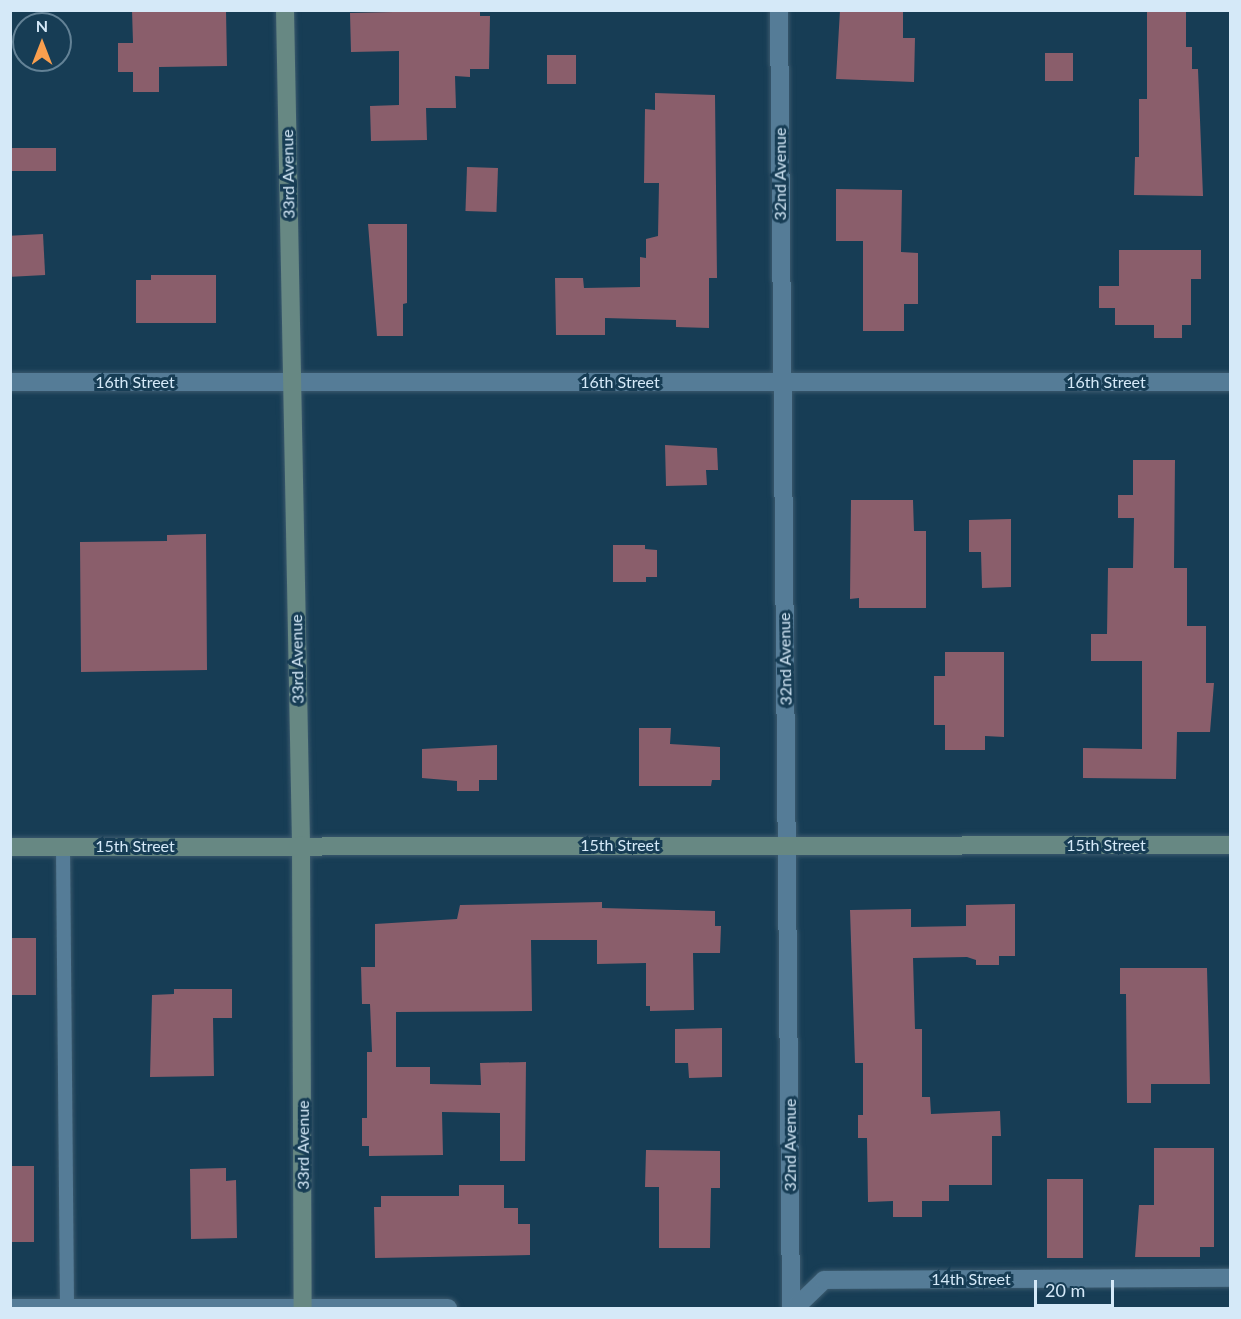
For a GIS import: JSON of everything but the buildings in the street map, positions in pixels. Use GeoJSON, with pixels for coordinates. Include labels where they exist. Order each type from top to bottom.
{"type":"FeatureCollection","features":[{"type":"Feature","properties":{"kind":"street","name":"33rd Avenue"},"geometry":{"type":"LineString","coordinates":[[285,10],[301,845],[303,1308]]}},
{"type":"Feature","properties":{"kind":"street","name":"32nd Avenue"},"geometry":{"type":"LineString","coordinates":[[779,10],[781,381],[793,1308]]}},
{"type":"Feature","properties":{"kind":"street","name":"16th Street"},"geometry":{"type":"LineString","coordinates":[[10,382],[1230,382]]}},
{"type":"Feature","properties":{"kind":"street","name":"15th Street"},"geometry":{"type":"LineString","coordinates":[[10,847],[1230,845]]}},
{"type":"Feature","properties":{"kind":"street","name":"14th Street"},"geometry":{"type":"LineString","coordinates":[[793,1308],[825,1280],[1230,1278]]}},
{"type":"Feature","properties":{"kind":"street"},"geometry":{"type":"LineString","coordinates":[[10,1308],[448,1308]]}},
{"type":"Feature","properties":{"kind":"lane"},"geometry":{"type":"LineString","coordinates":[[63,847],[67,1308]]}}]}
